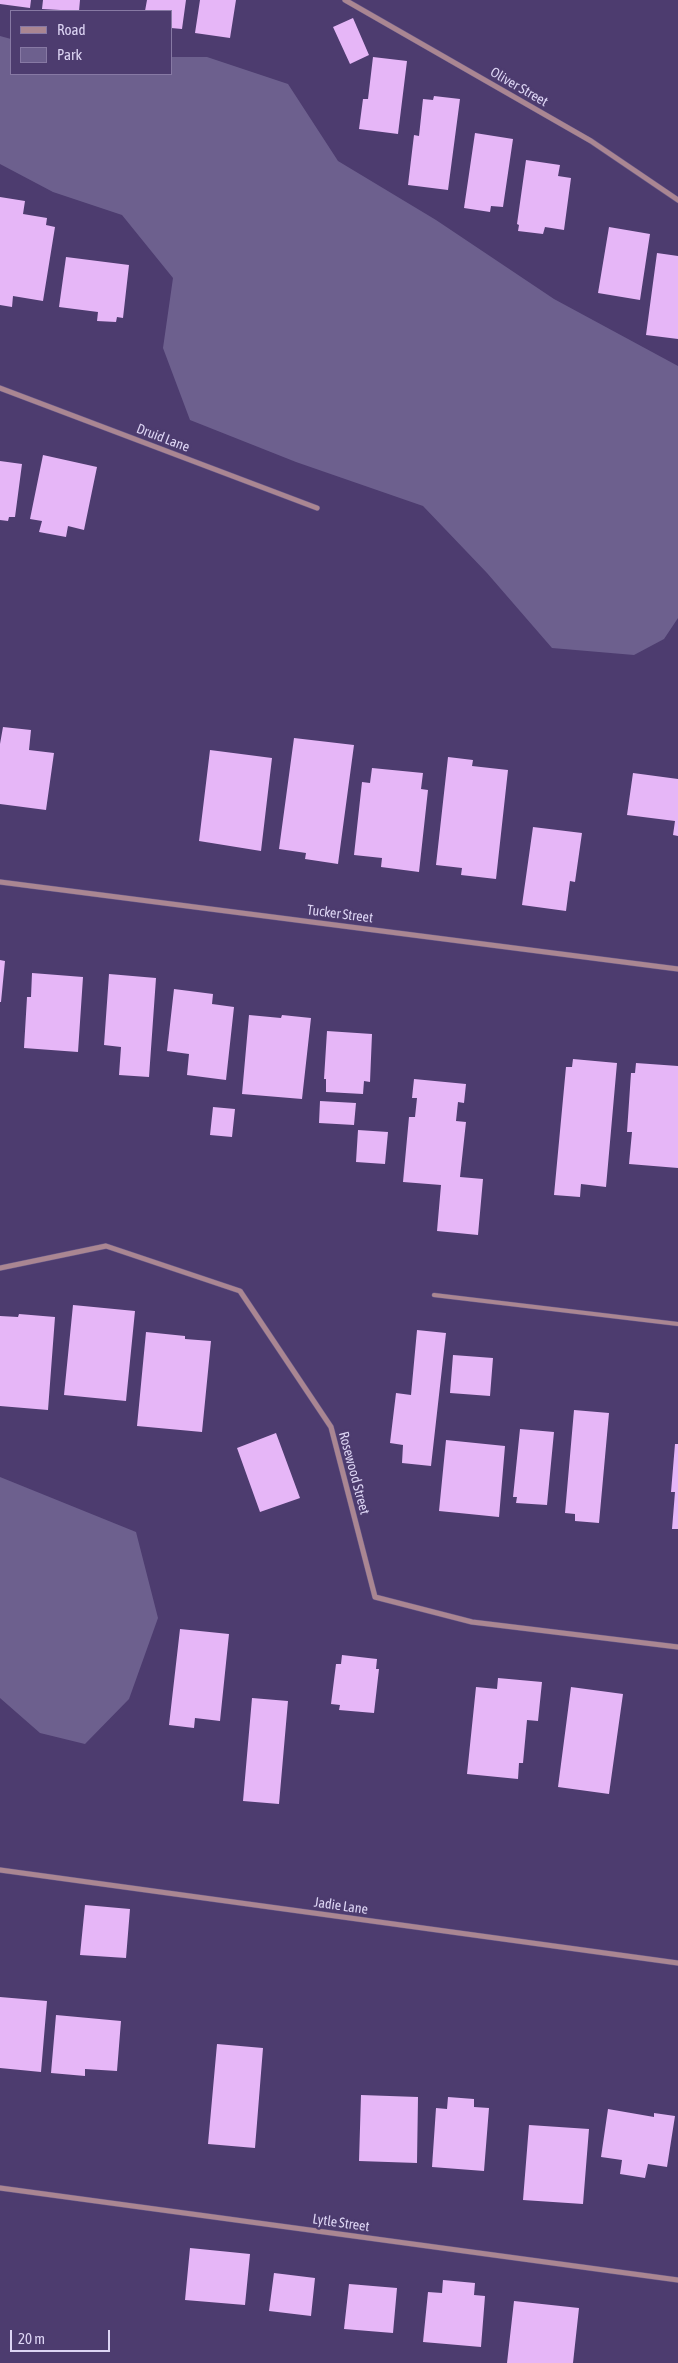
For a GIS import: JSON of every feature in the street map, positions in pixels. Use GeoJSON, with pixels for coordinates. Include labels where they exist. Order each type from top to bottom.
{"type":"FeatureCollection","features":[{"type":"Feature","properties":{"kind":"street","name":"Oliver Street"},"geometry":{"type":"LineString","coordinates":[[345,0],[591,141],[678,200]]}},
{"type":"Feature","properties":{"kind":"street","name":"Druid Lane"},"geometry":{"type":"LineString","coordinates":[[0,388],[317,508]]}},
{"type":"Feature","properties":{"kind":"street","name":"Tucker Street"},"geometry":{"type":"LineString","coordinates":[[0,882],[678,969]]}},
{"type":"Feature","properties":{"kind":"street","name":"Rosewood Street"},"geometry":{"type":"LineString","coordinates":[[0,1268],[106,1246],[240,1291],[331,1427],[376,1597],[472,1622],[678,1647]]}},
{"type":"Feature","properties":{"kind":"street","name":"Jadie Lane"},"geometry":{"type":"LineString","coordinates":[[0,1870],[678,1963]]}},
{"type":"Feature","properties":{"kind":"street","name":"Lytle Street"},"geometry":{"type":"LineString","coordinates":[[0,2188],[678,2280]]}},
{"type":"Feature","properties":{"kind":"lane"},"geometry":{"type":"LineString","coordinates":[[434,1295],[678,1324]]}},
{"type":"Feature","properties":{"kind":"green space"},"geometry":{"type":"Polygon","coordinates":[[[0,36],[10,39],[10,75],[172,75],[172,57],[207,57],[288,84],[338,161],[436,220],[554,299],[678,366],[678,618],[664,639],[634,655],[552,648],[487,573],[423,506],[296,462],[190,420],[163,348],[173,278],[122,215],[53,192],[0,164],[0,36]]]}},
{"type":"Feature","properties":{"kind":"green space"},"geometry":{"type":"Polygon","coordinates":[[[0,1477],[136,1532],[158,1618],[129,1699],[85,1744],[40,1733],[0,1698],[0,1477]]]}},
{"type":"Feature","properties":{"kind":"building"},"geometry":{"type":"Polygon","coordinates":[[[0,0],[31,0],[30,8],[0,4],[0,0]]]}},
{"type":"Feature","properties":{"kind":"building"},"geometry":{"type":"Polygon","coordinates":[[[43,0],[80,0],[79,10],[42,9],[43,0]]]}},
{"type":"Feature","properties":{"kind":"building"},"geometry":{"type":"Polygon","coordinates":[[[147,0],[186,0],[182,29],[172,28],[172,10],[145,10],[147,0]]]}},
{"type":"Feature","properties":{"kind":"building"},"geometry":{"type":"Polygon","coordinates":[[[200,0],[236,0],[230,38],[195,33],[200,0]]]}},
{"type":"Feature","properties":{"kind":"building"},"geometry":{"type":"Polygon","coordinates":[[[353,18],[369,55],[350,64],[333,27],[353,18]]]}},
{"type":"Feature","properties":{"kind":"building"},"geometry":{"type":"Polygon","coordinates":[[[373,57],[407,61],[398,134],[359,129],[363,99],[368,99],[373,57]]]}},
{"type":"Feature","properties":{"kind":"building"},"geometry":{"type":"Polygon","coordinates":[[[434,96],[460,99],[448,190],[408,185],[414,135],[419,136],[423,99],[433,100],[434,96]]]}},
{"type":"Feature","properties":{"kind":"building"},"geometry":{"type":"Polygon","coordinates":[[[475,133],[513,139],[503,207],[491,206],[490,212],[464,208],[475,133]]]}},
{"type":"Feature","properties":{"kind":"building"},"geometry":{"type":"Polygon","coordinates":[[[526,160],[560,165],[558,176],[571,178],[564,230],[545,227],[543,234],[518,231],[519,225],[517,224],[526,160]]]}},
{"type":"Feature","properties":{"kind":"building"},"geometry":{"type":"Polygon","coordinates":[[[0,197],[25,201],[23,214],[47,218],[46,225],[55,227],[43,301],[13,296],[12,307],[0,305],[0,197]]]}},
{"type":"Feature","properties":{"kind":"building"},"geometry":{"type":"Polygon","coordinates":[[[609,227],[650,234],[640,300],[598,293],[609,227]]]}},
{"type":"Feature","properties":{"kind":"building"},"geometry":{"type":"Polygon","coordinates":[[[657,253],[678,256],[678,339],[646,335],[657,253]]]}},
{"type":"Feature","properties":{"kind":"building"},"geometry":{"type":"Polygon","coordinates":[[[66,257],[129,265],[123,318],[117,317],[116,322],[97,321],[98,312],[59,307],[66,257]]]}},
{"type":"Feature","properties":{"kind":"building"},"geometry":{"type":"Polygon","coordinates":[[[43,455],[97,467],[84,530],[68,526],[66,537],[39,532],[42,521],[30,519],[43,455]]]}},
{"type":"Feature","properties":{"kind":"building"},"geometry":{"type":"Polygon","coordinates":[[[0,461],[22,464],[15,517],[9,517],[8,521],[0,520],[0,461]]]}},
{"type":"Feature","properties":{"kind":"building"},"geometry":{"type":"Polygon","coordinates":[[[3,727],[31,730],[29,750],[54,753],[46,810],[0,804],[0,744],[3,727]]]}},
{"type":"Feature","properties":{"kind":"building"},"geometry":{"type":"Polygon","coordinates":[[[294,738],[354,745],[338,864],[305,859],[306,853],[279,849],[294,738]]]}},
{"type":"Feature","properties":{"kind":"building"},"geometry":{"type":"Polygon","coordinates":[[[210,750],[272,758],[261,851],[199,841],[210,750]]]}},
{"type":"Feature","properties":{"kind":"building"},"geometry":{"type":"Polygon","coordinates":[[[448,757],[473,760],[472,766],[508,770],[496,879],[461,875],[462,868],[436,865],[448,757]]]}},
{"type":"Feature","properties":{"kind":"building"},"geometry":{"type":"Polygon","coordinates":[[[372,768],[423,773],[421,789],[428,790],[419,872],[381,867],[382,858],[354,855],[362,782],[370,783],[372,768]]]}},
{"type":"Feature","properties":{"kind":"building"},"geometry":{"type":"Polygon","coordinates":[[[633,773],[678,779],[678,836],[673,835],[675,821],[627,815],[633,773]]]}},
{"type":"Feature","properties":{"kind":"building"},"geometry":{"type":"Polygon","coordinates":[[[533,827],[582,833],[575,882],[570,881],[566,911],[522,905],[533,827]]]}},
{"type":"Feature","properties":{"kind":"building"},"geometry":{"type":"Polygon","coordinates":[[[0,960],[5,961],[1,1002],[0,1002],[0,960]]]}},
{"type":"Feature","properties":{"kind":"building"},"geometry":{"type":"Polygon","coordinates":[[[32,973],[83,977],[78,1052],[24,1048],[27,997],[31,997],[32,973]]]}},
{"type":"Feature","properties":{"kind":"building"},"geometry":{"type":"Polygon","coordinates":[[[109,974],[156,978],[149,1077],[119,1075],[121,1047],[104,1045],[109,974]]]}},
{"type":"Feature","properties":{"kind":"building"},"geometry":{"type":"Polygon","coordinates":[[[174,989],[213,994],[212,1004],[234,1007],[226,1080],[187,1075],[189,1054],[167,1051],[174,989]]]}},
{"type":"Feature","properties":{"kind":"building"},"geometry":{"type":"Polygon","coordinates":[[[249,1015],[281,1018],[282,1015],[311,1018],[302,1099],[242,1094],[249,1015]]]}},
{"type":"Feature","properties":{"kind":"building"},"geometry":{"type":"Polygon","coordinates":[[[327,1031],[372,1034],[370,1082],[364,1081],[363,1094],[326,1092],[326,1079],[324,1079],[327,1031]]]}},
{"type":"Feature","properties":{"kind":"building"},"geometry":{"type":"Polygon","coordinates":[[[573,1059],[617,1063],[606,1187],[581,1184],[580,1197],[554,1195],[566,1067],[572,1067],[573,1059]]]}},
{"type":"Feature","properties":{"kind":"building"},"geometry":{"type":"Polygon","coordinates":[[[636,1063],[678,1066],[678,1168],[629,1164],[632,1132],[627,1132],[631,1073],[635,1073],[636,1063]]]}},
{"type":"Feature","properties":{"kind":"building"},"geometry":{"type":"Polygon","coordinates":[[[414,1079],[466,1084],[464,1103],[458,1102],[456,1121],[466,1122],[460,1177],[483,1179],[478,1235],[437,1231],[441,1185],[403,1182],[409,1117],[415,1117],[417,1098],[412,1098],[414,1079]]]}},
{"type":"Feature","properties":{"kind":"building"},"geometry":{"type":"Polygon","coordinates":[[[320,1101],[356,1103],[354,1125],[319,1123],[320,1101]]]}},
{"type":"Feature","properties":{"kind":"building"},"geometry":{"type":"Polygon","coordinates":[[[213,1107],[235,1109],[232,1137],[210,1135],[213,1107]]]}},
{"type":"Feature","properties":{"kind":"building"},"geometry":{"type":"Polygon","coordinates":[[[358,1130],[388,1132],[385,1164],[356,1162],[358,1130]]]}},
{"type":"Feature","properties":{"kind":"building"},"geometry":{"type":"Polygon","coordinates":[[[73,1305],[135,1311],[126,1401],[64,1395],[73,1305]]]}},
{"type":"Feature","properties":{"kind":"building"},"geometry":{"type":"Polygon","coordinates":[[[19,1314],[55,1317],[48,1410],[0,1406],[0,1316],[18,1317],[19,1314]]]}},
{"type":"Feature","properties":{"kind":"building"},"geometry":{"type":"Polygon","coordinates":[[[417,1330],[446,1333],[431,1466],[402,1463],[403,1445],[390,1443],[396,1393],[411,1395],[417,1330]]]}},
{"type":"Feature","properties":{"kind":"building"},"geometry":{"type":"Polygon","coordinates":[[[146,1332],[185,1336],[185,1339],[211,1341],[202,1432],[137,1426],[146,1332]]]}},
{"type":"Feature","properties":{"kind":"building"},"geometry":{"type":"Polygon","coordinates":[[[453,1355],[493,1358],[490,1396],[450,1393],[453,1355]]]}},
{"type":"Feature","properties":{"kind":"building"},"geometry":{"type":"Polygon","coordinates":[[[574,1410],[609,1413],[599,1523],[575,1521],[575,1514],[565,1513],[574,1410]]]}},
{"type":"Feature","properties":{"kind":"building"},"geometry":{"type":"Polygon","coordinates":[[[520,1429],[554,1432],[547,1505],[516,1503],[517,1497],[513,1497],[520,1429]]]}},
{"type":"Feature","properties":{"kind":"building"},"geometry":{"type":"Polygon","coordinates":[[[276,1433],[300,1498],[260,1512],[237,1448],[276,1433]]]}},
{"type":"Feature","properties":{"kind":"building"},"geometry":{"type":"Polygon","coordinates":[[[446,1440],[505,1446],[499,1517],[439,1511],[446,1440]]]}},
{"type":"Feature","properties":{"kind":"building"},"geometry":{"type":"Polygon","coordinates":[[[675,1444],[678,1444],[678,1529],[672,1529],[675,1492],[671,1492],[675,1444]]]}},
{"type":"Feature","properties":{"kind":"building"},"geometry":{"type":"Polygon","coordinates":[[[180,1629],[229,1634],[220,1721],[195,1718],[194,1728],[169,1725],[180,1629]]]}},
{"type":"Feature","properties":{"kind":"building"},"geometry":{"type":"Polygon","coordinates":[[[342,1655],[377,1659],[376,1669],[379,1669],[374,1713],[339,1710],[340,1705],[331,1704],[336,1664],[341,1664],[342,1655]]]}},
{"type":"Feature","properties":{"kind":"building"},"geometry":{"type":"Polygon","coordinates":[[[498,1678],[542,1682],[538,1721],[527,1720],[523,1763],[519,1763],[518,1779],[467,1774],[476,1687],[497,1689],[498,1678]]]}},
{"type":"Feature","properties":{"kind":"building"},"geometry":{"type":"Polygon","coordinates":[[[571,1687],[623,1694],[609,1794],[558,1787],[571,1687]]]}},
{"type":"Feature","properties":{"kind":"building"},"geometry":{"type":"Polygon","coordinates":[[[252,1698],[288,1701],[279,1804],[243,1801],[252,1698]]]}},
{"type":"Feature","properties":{"kind":"building"},"geometry":{"type":"Polygon","coordinates":[[[85,1905],[130,1909],[126,1958],[80,1955],[85,1905]]]}},
{"type":"Feature","properties":{"kind":"building"},"geometry":{"type":"Polygon","coordinates":[[[0,1997],[47,2001],[41,2072],[0,2068],[0,1997]]]}},
{"type":"Feature","properties":{"kind":"building"},"geometry":{"type":"Polygon","coordinates":[[[56,2015],[121,2021],[117,2071],[85,2069],[85,2076],[51,2073],[56,2015]]]}},
{"type":"Feature","properties":{"kind":"building"},"geometry":{"type":"Polygon","coordinates":[[[217,2044],[263,2048],[255,2148],[208,2144],[217,2044]]]}},
{"type":"Feature","properties":{"kind":"building"},"geometry":{"type":"Polygon","coordinates":[[[361,2095],[418,2097],[417,2163],[359,2161],[361,2095]]]}},
{"type":"Feature","properties":{"kind":"building"},"geometry":{"type":"Polygon","coordinates":[[[448,2097],[474,2099],[474,2107],[489,2108],[484,2171],[432,2167],[436,2108],[447,2109],[448,2097]]]}},
{"type":"Feature","properties":{"kind":"building"},"geometry":{"type":"Polygon","coordinates":[[[608,2109],[654,2117],[654,2113],[675,2116],[667,2167],[648,2164],[645,2178],[620,2174],[622,2160],[601,2157],[608,2109]]]}},
{"type":"Feature","properties":{"kind":"building"},"geometry":{"type":"Polygon","coordinates":[[[529,2125],[589,2129],[583,2204],[523,2200],[529,2125]]]}},
{"type":"Feature","properties":{"kind":"building"},"geometry":{"type":"Polygon","coordinates":[[[190,2248],[250,2254],[245,2305],[185,2300],[190,2248]]]}},
{"type":"Feature","properties":{"kind":"building"},"geometry":{"type":"Polygon","coordinates":[[[274,2273],[315,2278],[311,2316],[269,2311],[274,2273]]]}},
{"type":"Feature","properties":{"kind":"building"},"geometry":{"type":"Polygon","coordinates":[[[443,2280],[475,2283],[474,2295],[485,2296],[481,2347],[423,2342],[428,2292],[442,2293],[443,2280]]]}},
{"type":"Feature","properties":{"kind":"building"},"geometry":{"type":"Polygon","coordinates":[[[349,2284],[397,2288],[393,2333],[344,2329],[349,2284]]]}},
{"type":"Feature","properties":{"kind":"building"},"geometry":{"type":"Polygon","coordinates":[[[514,2301],[579,2308],[573,2363],[507,2363],[514,2301]]]}}]}
